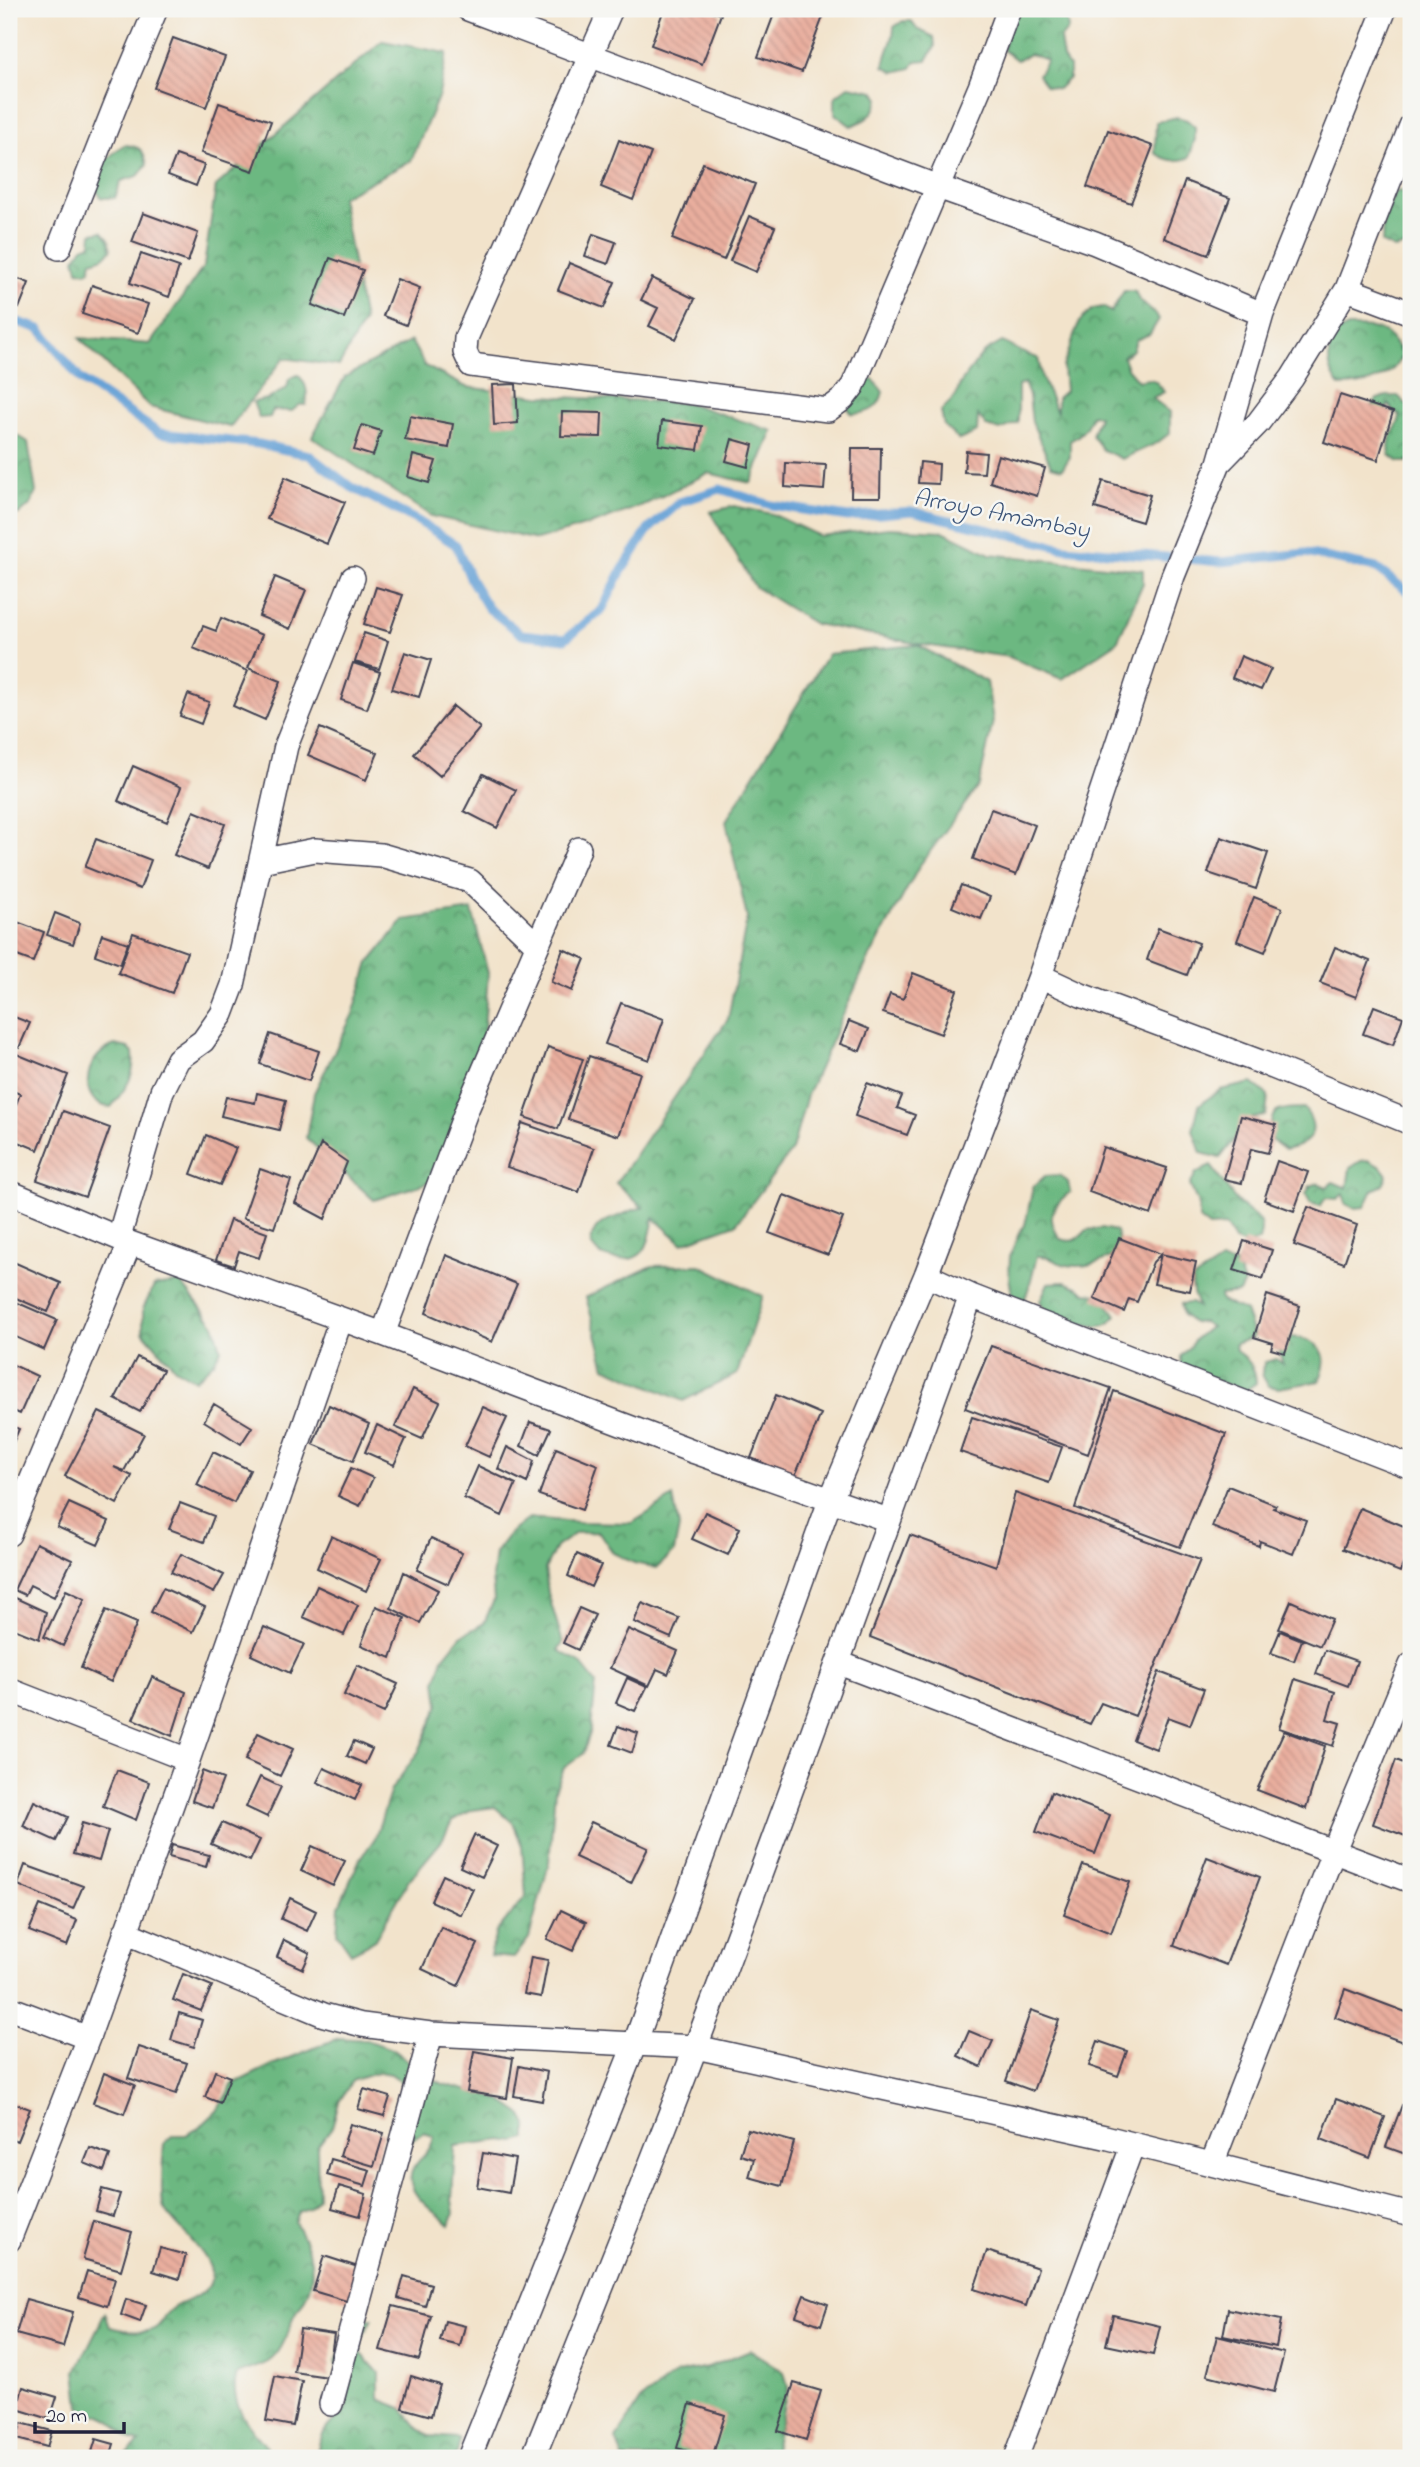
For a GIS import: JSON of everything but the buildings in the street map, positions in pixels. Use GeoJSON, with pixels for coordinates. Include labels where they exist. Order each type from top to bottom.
{"type":"FeatureCollection","features":[{"type":"Feature","properties":{"kind":"street"},"geometry":{"type":"LineString","coordinates":[[59,248],[156,9]]}},
{"type":"Feature","properties":{"kind":"street"},"geometry":{"type":"LineString","coordinates":[[468,9],[938,187],[1095,243],[1262,314]]}},
{"type":"Feature","properties":{"kind":"street"},"geometry":{"type":"LineString","coordinates":[[611,9],[466,338],[464,352],[471,365],[828,410],[843,399],[853,386],[980,87],[1009,9]]}},
{"type":"Feature","properties":{"kind":"street"},"geometry":{"type":"LineString","coordinates":[[469,2458],[634,2046],[830,1501],[926,1275],[1040,976],[1173,576],[1219,463],[1262,314],[1385,9]]}},
{"type":"Feature","properties":{"kind":"street"},"geometry":{"type":"LineString","coordinates":[[1219,463],[1258,423],[1285,387],[1347,289],[1411,126]]}},
{"type":"Feature","properties":{"kind":"street"},"geometry":{"type":"LineString","coordinates":[[1347,289],[1411,313]]}},
{"type":"Feature","properties":{"kind":"street"},"geometry":{"type":"LineString","coordinates":[[9,1534],[124,1240],[162,1091],[178,1059],[203,1041],[222,1014],[229,995],[286,746],[353,578]]}},
{"type":"Feature","properties":{"kind":"street"},"geometry":{"type":"LineString","coordinates":[[383,1334],[467,1109],[579,849]]}},
{"type":"Feature","properties":{"kind":"street"},"geometry":{"type":"LineString","coordinates":[[261,861],[315,850],[381,855],[470,880],[537,945]]}},
{"type":"Feature","properties":{"kind":"street"},"geometry":{"type":"LineString","coordinates":[[1040,976],[1081,996],[1263,1063],[1411,1123]]}},
{"type":"Feature","properties":{"kind":"street"},"geometry":{"type":"LineString","coordinates":[[9,1192],[124,1240],[830,1501],[888,1520]]}},
{"type":"Feature","properties":{"kind":"street"},"geometry":{"type":"LineString","coordinates":[[926,1275],[971,1296],[1411,1467]]}},
{"type":"Feature","properties":{"kind":"street"},"geometry":{"type":"LineString","coordinates":[[533,2458],[696,2048],[971,1296]]}},
{"type":"Feature","properties":{"kind":"street"},"geometry":{"type":"LineString","coordinates":[[9,2240],[88,2038],[341,1319]]}},
{"type":"Feature","properties":{"kind":"street"},"geometry":{"type":"LineString","coordinates":[[839,1663],[1411,1881]]}},
{"type":"Feature","properties":{"kind":"street"},"geometry":{"type":"LineString","coordinates":[[1212,2164],[1334,1850],[1411,1665]]}},
{"type":"Feature","properties":{"kind":"street"},"geometry":{"type":"LineString","coordinates":[[9,1690],[188,1760]]}},
{"type":"Feature","properties":{"kind":"street"},"geometry":{"type":"LineString","coordinates":[[125,1932],[324,2015],[362,2025],[431,2034],[696,2048],[1133,2144],[1411,2215]]}},
{"type":"Feature","properties":{"kind":"street"},"geometry":{"type":"LineString","coordinates":[[9,2008],[88,2038]]}},
{"type":"Feature","properties":{"kind":"street"},"geometry":{"type":"LineString","coordinates":[[331,2404],[431,2034]]}},
{"type":"Feature","properties":{"kind":"street"},"geometry":{"type":"LineString","coordinates":[[1016,2458],[1133,2144]]}},
{"type":"Feature","properties":{"kind":"green space"},"geometry":{"type":"Polygon","coordinates":[[[1012,9],[1065,9],[1068,29],[1060,39],[1063,58],[1069,67],[1069,78],[1058,89],[1046,86],[1038,75],[1047,60],[1030,54],[1017,60],[1003,50],[1012,9]]]}},
{"type":"Feature","properties":{"kind":"green space"},"geometry":{"type":"Polygon","coordinates":[[[903,21],[911,21],[917,29],[934,37],[935,47],[927,60],[916,61],[912,68],[895,72],[884,66],[894,27],[903,21]]]}},
{"type":"Feature","properties":{"kind":"green space"},"geometry":{"type":"Polygon","coordinates":[[[382,41],[447,53],[439,95],[411,161],[341,197],[364,321],[339,366],[284,358],[230,427],[150,407],[79,338],[150,344],[204,266],[216,186],[382,41]]]}},
{"type":"Feature","properties":{"kind":"green space"},"geometry":{"type":"Polygon","coordinates":[[[849,86],[874,91],[879,99],[869,117],[851,126],[835,114],[835,97],[849,86]]]}},
{"type":"Feature","properties":{"kind":"green space"},"geometry":{"type":"Polygon","coordinates":[[[1177,117],[1187,120],[1195,127],[1195,139],[1189,158],[1171,160],[1155,153],[1156,122],[1177,117]]]}},
{"type":"Feature","properties":{"kind":"green space"},"geometry":{"type":"Polygon","coordinates":[[[124,145],[140,150],[147,165],[138,176],[121,181],[115,198],[102,198],[89,181],[94,167],[124,145]]]}},
{"type":"Feature","properties":{"kind":"green space"},"geometry":{"type":"Polygon","coordinates":[[[1411,190],[1411,245],[1394,249],[1382,243],[1383,223],[1395,192],[1411,190]]]}},
{"type":"Feature","properties":{"kind":"green space"},"geometry":{"type":"Polygon","coordinates":[[[102,231],[109,239],[111,250],[104,257],[92,261],[90,270],[78,270],[75,259],[83,247],[91,244],[92,233],[102,231]]]}},
{"type":"Feature","properties":{"kind":"green space"},"geometry":{"type":"Polygon","coordinates":[[[1124,291],[1135,291],[1139,300],[1159,319],[1150,334],[1136,340],[1133,350],[1123,357],[1127,368],[1138,381],[1153,380],[1164,392],[1152,398],[1170,412],[1170,433],[1157,443],[1122,459],[1103,450],[1092,435],[1099,416],[1092,415],[1084,430],[1070,441],[1070,457],[1062,469],[1051,466],[1032,422],[1029,396],[1024,383],[1018,386],[1018,423],[1000,430],[986,426],[978,415],[977,432],[959,440],[944,426],[941,411],[956,396],[960,384],[983,353],[1002,342],[1038,358],[1042,378],[1057,413],[1057,398],[1065,391],[1063,367],[1079,322],[1093,309],[1103,307],[1111,312],[1124,291]]]}},
{"type":"Feature","properties":{"kind":"green space"},"geometry":{"type":"Polygon","coordinates":[[[1348,327],[1372,328],[1384,332],[1399,351],[1404,331],[1411,329],[1411,369],[1405,366],[1401,357],[1390,371],[1375,380],[1340,386],[1330,368],[1329,349],[1332,335],[1348,327]]]}},
{"type":"Feature","properties":{"kind":"green space"},"geometry":{"type":"Polygon","coordinates":[[[411,341],[425,366],[466,387],[539,396],[688,403],[773,431],[751,483],[708,473],[648,503],[599,522],[537,540],[431,516],[312,437],[345,377],[411,341]]]}},
{"type":"Feature","properties":{"kind":"green space"},"geometry":{"type":"Polygon","coordinates":[[[298,375],[306,388],[306,405],[299,405],[292,411],[273,410],[270,417],[259,418],[253,402],[268,399],[287,388],[289,379],[298,375]]]}},
{"type":"Feature","properties":{"kind":"green space"},"geometry":{"type":"Polygon","coordinates":[[[873,379],[883,392],[879,402],[868,411],[852,414],[844,403],[855,380],[873,379]]]}},
{"type":"Feature","properties":{"kind":"green space"},"geometry":{"type":"Polygon","coordinates":[[[1398,396],[1411,409],[1411,459],[1408,462],[1399,462],[1390,455],[1391,437],[1400,415],[1393,412],[1389,404],[1384,412],[1374,411],[1373,405],[1377,399],[1398,396]]]}},
{"type":"Feature","properties":{"kind":"green space"},"geometry":{"type":"Polygon","coordinates":[[[17,435],[28,442],[36,492],[31,504],[21,513],[9,517],[9,437],[17,435]]]}},
{"type":"Feature","properties":{"kind":"green space"},"geometry":{"type":"Polygon","coordinates":[[[734,506],[772,514],[819,536],[889,528],[943,531],[990,554],[1143,570],[1143,583],[1117,642],[1062,679],[1009,657],[924,645],[815,624],[755,587],[710,512],[734,506]]]}},
{"type":"Feature","properties":{"kind":"green space"},"geometry":{"type":"Polygon","coordinates":[[[917,645],[987,682],[993,721],[979,785],[920,865],[866,964],[807,1095],[792,1150],[736,1224],[682,1243],[654,1218],[648,1243],[640,1254],[625,1259],[604,1257],[591,1245],[594,1232],[600,1224],[634,1209],[643,1208],[616,1183],[728,1019],[747,918],[726,821],[828,654],[917,645]]]}},
{"type":"Feature","properties":{"kind":"green space"},"geometry":{"type":"Polygon","coordinates":[[[472,910],[488,973],[480,1087],[430,1182],[374,1200],[306,1138],[314,1093],[353,1014],[369,963],[404,920],[472,910]]]}},
{"type":"Feature","properties":{"kind":"green space"},"geometry":{"type":"Polygon","coordinates":[[[115,1045],[128,1048],[133,1053],[133,1069],[128,1082],[111,1107],[100,1104],[93,1098],[88,1080],[95,1059],[115,1045]]]}},
{"type":"Feature","properties":{"kind":"green space"},"geometry":{"type":"Polygon","coordinates":[[[1252,1083],[1268,1095],[1266,1115],[1251,1119],[1220,1158],[1201,1153],[1193,1130],[1199,1105],[1220,1090],[1252,1083]]]}},
{"type":"Feature","properties":{"kind":"green space"},"geometry":{"type":"Polygon","coordinates":[[[1304,1108],[1312,1124],[1311,1136],[1301,1145],[1285,1150],[1272,1140],[1273,1117],[1280,1110],[1304,1108]]]}},
{"type":"Feature","properties":{"kind":"green space"},"geometry":{"type":"Polygon","coordinates":[[[1368,1160],[1381,1167],[1387,1175],[1383,1185],[1373,1190],[1365,1207],[1354,1208],[1346,1204],[1343,1194],[1337,1199],[1326,1198],[1320,1206],[1310,1203],[1306,1194],[1310,1186],[1318,1183],[1327,1187],[1333,1182],[1347,1188],[1350,1168],[1368,1160]]]}},
{"type":"Feature","properties":{"kind":"green space"},"geometry":{"type":"Polygon","coordinates":[[[1211,1166],[1237,1201],[1259,1221],[1259,1240],[1247,1245],[1234,1241],[1226,1226],[1209,1227],[1199,1219],[1199,1206],[1190,1185],[1196,1173],[1211,1166]]]}},
{"type":"Feature","properties":{"kind":"green space"},"geometry":{"type":"Polygon","coordinates":[[[1059,1175],[1068,1182],[1070,1192],[1052,1213],[1053,1225],[1060,1239],[1075,1240],[1087,1230],[1102,1228],[1116,1231],[1121,1250],[1101,1261],[1078,1266],[1037,1256],[1024,1301],[1012,1296],[1010,1256],[1025,1225],[1033,1187],[1045,1176],[1059,1175]]]}},
{"type":"Feature","properties":{"kind":"green space"},"geometry":{"type":"Polygon","coordinates":[[[1221,1261],[1236,1264],[1244,1283],[1239,1293],[1220,1295],[1221,1301],[1245,1311],[1254,1337],[1235,1344],[1236,1351],[1250,1364],[1255,1377],[1256,1383],[1245,1391],[1181,1369],[1181,1356],[1198,1336],[1211,1327],[1203,1322],[1193,1323],[1183,1315],[1181,1304],[1191,1303],[1198,1307],[1192,1280],[1221,1261]]]}},
{"type":"Feature","properties":{"kind":"green space"},"geometry":{"type":"Polygon","coordinates":[[[700,1265],[763,1296],[737,1374],[683,1401],[605,1367],[586,1297],[652,1266],[700,1265]]]}},
{"type":"Feature","properties":{"kind":"green space"},"geometry":{"type":"Polygon","coordinates":[[[180,1282],[214,1324],[221,1349],[214,1362],[195,1380],[175,1368],[143,1332],[143,1309],[154,1286],[180,1282]]]}},
{"type":"Feature","properties":{"kind":"green space"},"geometry":{"type":"Polygon","coordinates":[[[1065,1282],[1085,1293],[1103,1298],[1116,1315],[1112,1321],[1102,1326],[1091,1326],[1050,1318],[1040,1301],[1048,1283],[1065,1282]]]}},
{"type":"Feature","properties":{"kind":"green space"},"geometry":{"type":"Polygon","coordinates":[[[1290,1337],[1309,1341],[1321,1349],[1324,1363],[1319,1381],[1278,1388],[1269,1386],[1262,1375],[1263,1366],[1265,1362],[1276,1359],[1283,1364],[1279,1351],[1281,1341],[1290,1337]]]}},
{"type":"Feature","properties":{"kind":"green space"},"geometry":{"type":"Polygon","coordinates":[[[673,1497],[679,1527],[674,1552],[657,1568],[634,1563],[613,1553],[599,1532],[576,1533],[556,1547],[545,1569],[548,1593],[563,1643],[558,1650],[580,1663],[596,1683],[591,1730],[583,1754],[564,1768],[555,1790],[549,1863],[529,1938],[514,1958],[490,1956],[496,1932],[526,1896],[522,1846],[513,1823],[495,1807],[472,1810],[452,1821],[441,1842],[409,1880],[374,1941],[351,1953],[337,1933],[339,1906],[359,1861],[375,1838],[391,1790],[419,1751],[439,1705],[436,1681],[443,1658],[461,1636],[484,1623],[494,1600],[492,1577],[495,1553],[510,1533],[529,1518],[632,1523],[673,1497]]]}},
{"type":"Feature","properties":{"kind":"green space"},"geometry":{"type":"Polygon","coordinates":[[[339,2038],[367,2040],[394,2050],[415,2070],[443,2084],[499,2099],[521,2114],[527,2125],[527,2139],[455,2146],[452,2200],[454,2213],[450,2225],[422,2201],[412,2186],[413,2169],[430,2147],[434,2137],[424,2132],[390,2149],[405,2088],[388,2073],[352,2081],[339,2102],[332,2127],[317,2147],[318,2198],[310,2207],[299,2212],[295,2222],[312,2267],[312,2277],[305,2299],[277,2354],[268,2362],[237,2374],[235,2381],[240,2411],[265,2446],[268,2458],[122,2458],[140,2442],[127,2437],[109,2420],[80,2407],[76,2371],[105,2313],[110,2327],[134,2332],[152,2330],[174,2307],[203,2292],[211,2278],[205,2257],[164,2208],[164,2143],[173,2135],[186,2135],[199,2128],[217,2111],[233,2084],[339,2038]]]}},
{"type":"Feature","properties":{"kind":"green space"},"geometry":{"type":"Polygon","coordinates":[[[358,2319],[372,2319],[361,2340],[361,2353],[379,2373],[379,2399],[402,2408],[418,2428],[429,2436],[458,2438],[460,2440],[457,2453],[452,2458],[316,2458],[325,2430],[346,2409],[348,2396],[336,2361],[358,2319]]]}},
{"type":"Feature","properties":{"kind":"green space"},"geometry":{"type":"Polygon","coordinates":[[[750,2350],[784,2372],[788,2387],[774,2449],[783,2458],[623,2458],[616,2439],[641,2400],[677,2373],[708,2367],[750,2350]]]}},
{"type":"Feature","properties":{"kind":"waterway","name":"Arroyo Amambay"},"geometry":{"type":"LineString","coordinates":[[9,319],[40,329],[81,380],[159,433],[259,444],[309,455],[351,487],[418,521],[456,545],[471,580],[488,608],[521,634],[565,639],[602,610],[621,572],[648,530],[680,502],[720,489],[771,505],[848,517],[912,511],[1064,548],[1221,562],[1306,553],[1376,568],[1411,594]]}}]}
